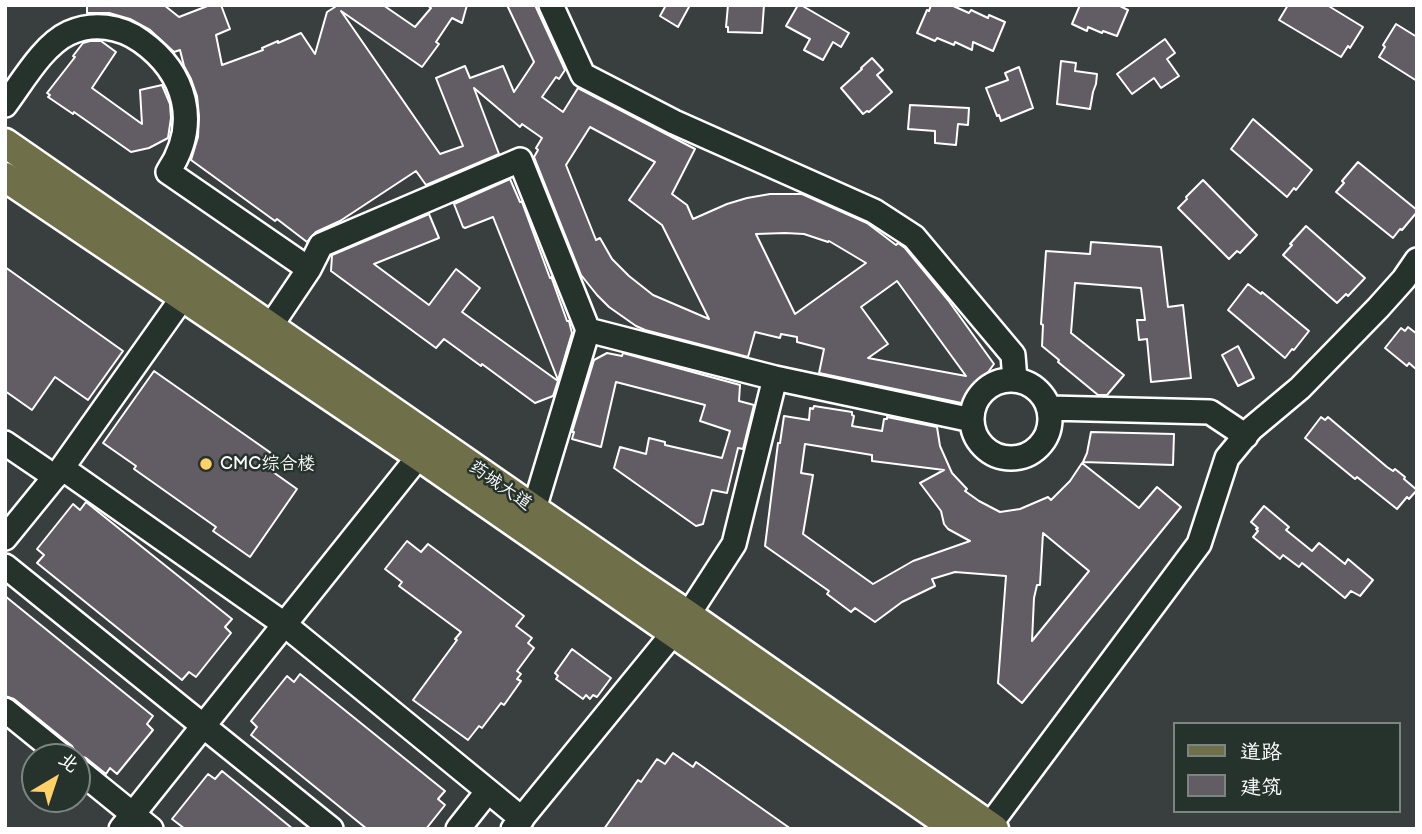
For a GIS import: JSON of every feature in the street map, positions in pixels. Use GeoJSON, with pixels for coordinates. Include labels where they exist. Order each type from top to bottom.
{"type":"FeatureCollection","features":[{"type":"Feature","properties":{"kind":"main road","name":"药城大道"},"geometry":{"type":"LineString","coordinates":[[5,143],[534,509],[681,624],[956,829]]}},
{"type":"Feature","properties":{"kind":"main road","name":"药城大道"},"geometry":{"type":"LineString","coordinates":[[5,177],[419,456],[991,827]]}},
{"type":"Feature","properties":{"kind":"street"},"geometry":{"type":"LineString","coordinates":[[551,5],[583,75],[674,122],[874,211],[914,237],[1013,355],[1015,380]]}},
{"type":"Feature","properties":{"kind":"street"},"geometry":{"type":"LineString","coordinates":[[5,105],[47,49],[57,40],[99,16],[135,36],[155,51],[179,85],[184,99],[185,126],[179,152],[168,172],[309,269]]}},
{"type":"Feature","properties":{"kind":"street"},"geometry":{"type":"LineString","coordinates":[[270,327],[309,269],[321,245],[520,160],[588,330],[534,509]]}},
{"type":"Feature","properties":{"kind":"street"},"geometry":{"type":"LineString","coordinates":[[991,827],[1199,544],[1227,458],[1251,429],[1300,388],[1378,308],[1417,260]]}},
{"type":"Feature","properties":{"kind":"street"},"geometry":{"type":"LineString","coordinates":[[5,538],[59,473],[183,297]]}},
{"type":"Feature","properties":{"kind":"street"},"geometry":{"type":"LineString","coordinates":[[588,330],[775,378],[972,420]]}},
{"type":"Feature","properties":{"kind":"street"},"geometry":{"type":"LineString","coordinates":[[5,443],[59,473],[285,624],[488,791],[517,824],[681,624],[734,544],[775,378]]}},
{"type":"Feature","properties":{"kind":"street"},"geometry":{"type":"LineString","coordinates":[[1005,380],[1024,382],[1040,392],[1049,408],[1051,418],[1047,436],[1035,451],[1017,458],[999,457],[990,452],[973,430],[976,402],[988,387],[1005,380]]}},
{"type":"Feature","properties":{"kind":"street"},"geometry":{"type":"LineString","coordinates":[[1049,408],[1210,412],[1246,436]]}},
{"type":"Feature","properties":{"kind":"street"},"geometry":{"type":"LineString","coordinates":[[127,821],[419,456]]}},
{"type":"Feature","properties":{"kind":"street"},"geometry":{"type":"LineString","coordinates":[[5,566],[331,829]]}},
{"type":"Feature","properties":{"kind":"street"},"geometry":{"type":"LineString","coordinates":[[5,710],[46,743]]}},
{"type":"Feature","properties":{"kind":"street"},"geometry":{"type":"LineString","coordinates":[[91,784],[127,821],[151,829]]}},
{"type":"Feature","properties":{"kind":"street"},"geometry":{"type":"LineString","coordinates":[[457,829],[488,791]]}},
{"type":"Feature","properties":{"kind":"building"},"geometry":{"type":"Polygon","coordinates":[[[87,5],[164,5],[179,17],[210,5],[221,5],[230,29],[216,35],[222,65],[301,33],[315,54],[327,12],[335,7],[333,5],[383,5],[415,27],[431,8],[427,5],[467,5],[462,23],[452,18],[436,42],[439,44],[422,67],[341,11],[440,154],[463,146],[436,78],[465,66],[470,78],[503,66],[514,92],[534,62],[507,5],[535,5],[565,70],[559,79],[556,77],[542,97],[563,112],[578,88],[695,149],[672,194],[687,205],[693,219],[747,198],[770,194],[802,194],[867,223],[896,245],[898,243],[905,248],[948,300],[994,364],[966,404],[819,373],[824,349],[797,342],[797,337],[781,334],[780,338],[755,332],[748,357],[636,326],[609,307],[581,275],[534,157],[542,138],[522,124],[520,127],[474,88],[499,154],[426,185],[416,171],[340,221],[316,232],[307,242],[191,160],[198,137],[197,96],[180,50],[174,52],[150,30],[130,19],[109,13],[87,13],[87,5]],[[590,127],[566,165],[596,240],[600,238],[612,259],[653,295],[709,319],[662,225],[629,200],[655,162],[590,127]],[[756,234],[795,314],[866,263],[829,241],[804,234],[756,234]],[[897,281],[861,307],[888,344],[868,358],[966,376],[897,281]]]}},
{"type":"Feature","properties":{"kind":"building"},"geometry":{"type":"Polygon","coordinates":[[[666,5],[690,5],[678,27],[660,16],[666,5]]]}},
{"type":"Feature","properties":{"kind":"building"},"geometry":{"type":"Polygon","coordinates":[[[728,5],[764,5],[762,33],[728,32],[728,5]]]}},
{"type":"Feature","properties":{"kind":"building"},"geometry":{"type":"Polygon","coordinates":[[[798,5],[849,33],[841,47],[833,42],[823,60],[804,50],[810,39],[786,26],[798,5]]]}},
{"type":"Feature","properties":{"kind":"building"},"geometry":{"type":"Polygon","coordinates":[[[931,5],[951,5],[969,13],[971,10],[1005,22],[993,51],[973,42],[972,50],[955,42],[954,45],[937,38],[935,41],[917,33],[931,5]]]}},
{"type":"Feature","properties":{"kind":"building"},"geometry":{"type":"Polygon","coordinates":[[[1080,5],[1118,5],[1128,10],[1117,36],[1088,27],[1087,31],[1072,24],[1080,5]]]}},
{"type":"Feature","properties":{"kind":"building"},"geometry":{"type":"Polygon","coordinates":[[[1288,5],[1327,5],[1363,27],[1341,57],[1279,20],[1288,5]]]}},
{"type":"Feature","properties":{"kind":"building"},"geometry":{"type":"Polygon","coordinates":[[[1396,24],[1417,37],[1417,81],[1379,57],[1396,24]]]}},
{"type":"Feature","properties":{"kind":"building"},"geometry":{"type":"Polygon","coordinates":[[[1165,39],[1175,53],[1167,59],[1179,76],[1161,88],[1154,78],[1132,94],[1117,74],[1165,39]]]}},
{"type":"Feature","properties":{"kind":"building"},"geometry":{"type":"Polygon","coordinates":[[[101,41],[116,52],[92,88],[142,124],[140,90],[162,85],[170,104],[168,138],[149,148],[131,152],[48,97],[50,95],[47,93],[75,57],[73,56],[83,43],[101,41]]]}},
{"type":"Feature","properties":{"kind":"building"},"geometry":{"type":"Polygon","coordinates":[[[872,58],[883,70],[877,75],[892,92],[863,114],[841,88],[872,58]]]}},
{"type":"Feature","properties":{"kind":"building"},"geometry":{"type":"Polygon","coordinates":[[[1061,61],[1076,63],[1075,71],[1097,74],[1090,109],[1057,104],[1061,61]]]}},
{"type":"Feature","properties":{"kind":"building"},"geometry":{"type":"Polygon","coordinates":[[[1019,67],[1033,108],[1001,121],[986,88],[1008,80],[1005,73],[1019,67]]]}},
{"type":"Feature","properties":{"kind":"building"},"geometry":{"type":"Polygon","coordinates":[[[910,105],[969,108],[968,125],[958,124],[956,145],[935,143],[935,131],[908,129],[910,105]]]}},
{"type":"Feature","properties":{"kind":"building"},"geometry":{"type":"Polygon","coordinates":[[[1253,119],[1312,170],[1287,197],[1231,149],[1253,119]]]}},
{"type":"Feature","properties":{"kind":"building"},"geometry":{"type":"Polygon","coordinates":[[[1358,162],[1417,210],[1393,238],[1336,192],[1358,162]]]}},
{"type":"Feature","properties":{"kind":"building"},"geometry":{"type":"Polygon","coordinates":[[[510,179],[522,202],[572,333],[558,380],[493,217],[465,228],[454,204],[510,179]]]}},
{"type":"Feature","properties":{"kind":"building"},"geometry":{"type":"Polygon","coordinates":[[[1203,180],[1257,235],[1240,253],[1237,251],[1229,259],[1178,208],[1203,180]]]}},
{"type":"Feature","properties":{"kind":"building"},"geometry":{"type":"Polygon","coordinates":[[[429,214],[439,238],[374,264],[429,305],[456,269],[480,288],[462,312],[558,381],[553,396],[535,403],[444,339],[436,348],[331,271],[332,255],[429,214]]]}},
{"type":"Feature","properties":{"kind":"building"},"geometry":{"type":"Polygon","coordinates":[[[1306,226],[1365,278],[1348,296],[1346,294],[1337,303],[1283,255],[1306,226]]]}},
{"type":"Feature","properties":{"kind":"building"},"geometry":{"type":"Polygon","coordinates":[[[1091,242],[1161,247],[1168,307],[1183,305],[1191,378],[1151,382],[1147,339],[1139,340],[1137,320],[1145,320],[1141,288],[1075,283],[1071,333],[1124,375],[1107,395],[1098,395],[1042,346],[1046,251],[1090,254],[1091,242]]]}},
{"type":"Feature","properties":{"kind":"building"},"geometry":{"type":"Polygon","coordinates":[[[5,267],[123,351],[88,400],[55,377],[32,410],[5,391],[5,267]]]}},
{"type":"Feature","properties":{"kind":"building"},"geometry":{"type":"Polygon","coordinates":[[[1248,284],[1261,294],[1262,292],[1309,331],[1285,358],[1228,310],[1248,284]]]}},
{"type":"Feature","properties":{"kind":"building"},"geometry":{"type":"Polygon","coordinates":[[[1408,327],[1417,334],[1417,370],[1409,363],[1407,366],[1385,348],[1401,328],[1405,331],[1408,327]]]}},
{"type":"Feature","properties":{"kind":"building"},"geometry":{"type":"Polygon","coordinates":[[[1238,346],[1254,378],[1238,386],[1222,355],[1238,346]]]}},
{"type":"Feature","properties":{"kind":"building"},"geometry":{"type":"Polygon","coordinates":[[[607,353],[622,356],[623,353],[740,385],[739,401],[754,405],[743,449],[738,448],[727,493],[712,490],[703,524],[696,526],[614,468],[620,447],[646,454],[649,438],[665,442],[665,445],[722,458],[730,431],[700,421],[705,405],[616,382],[601,447],[572,439],[594,360],[607,353]]]}},
{"type":"Feature","properties":{"kind":"building","name":"CMC综合楼"},"geometry":{"type":"Polygon","coordinates":[[[154,371],[271,453],[270,455],[280,462],[273,472],[297,489],[250,557],[213,531],[216,527],[134,469],[136,466],[103,443],[154,371]]]}},
{"type":"Feature","properties":{"kind":"building"},"geometry":{"type":"Polygon","coordinates":[[[814,406],[852,412],[852,426],[882,431],[884,419],[887,417],[937,427],[940,446],[952,473],[967,489],[965,491],[1000,512],[1020,509],[1048,497],[1051,500],[1070,481],[1082,463],[1139,508],[1157,487],[1181,507],[1022,703],[998,683],[1006,576],[955,572],[932,579],[935,586],[902,602],[875,622],[855,608],[851,612],[827,594],[829,591],[765,546],[784,416],[809,420],[810,408],[813,409],[814,406]],[[805,444],[801,473],[813,475],[803,534],[873,584],[913,561],[970,541],[948,529],[941,511],[920,483],[944,470],[872,461],[872,455],[805,444]],[[1043,533],[1040,585],[1037,585],[1034,598],[1032,641],[1089,571],[1043,533]]]}},
{"type":"Feature","properties":{"kind":"building"},"geometry":{"type":"Polygon","coordinates":[[[1321,417],[1325,420],[1328,417],[1387,467],[1393,471],[1395,469],[1405,477],[1417,490],[1397,509],[1357,477],[1355,479],[1305,438],[1321,417]]]}},
{"type":"Feature","properties":{"kind":"building"},"geometry":{"type":"Polygon","coordinates":[[[1091,432],[1174,434],[1173,465],[1083,462],[1091,432]]]}},
{"type":"Feature","properties":{"kind":"building"},"geometry":{"type":"Polygon","coordinates":[[[86,502],[232,619],[225,627],[231,633],[196,677],[189,672],[182,680],[37,563],[44,555],[37,549],[73,504],[80,510],[86,502]]]}},
{"type":"Feature","properties":{"kind":"building"},"geometry":{"type":"Polygon","coordinates":[[[1264,506],[1289,527],[1286,530],[1312,551],[1319,543],[1345,564],[1348,559],[1373,580],[1360,596],[1351,591],[1345,598],[1302,563],[1299,567],[1283,555],[1280,559],[1253,537],[1258,528],[1251,522],[1264,506]]]}},
{"type":"Feature","properties":{"kind":"building"},"geometry":{"type":"Polygon","coordinates":[[[407,541],[421,552],[428,544],[524,616],[516,626],[532,638],[528,643],[534,648],[517,671],[521,674],[517,679],[521,681],[504,705],[501,703],[482,728],[479,726],[468,740],[413,700],[461,632],[399,586],[402,582],[385,569],[407,541]]]}},
{"type":"Feature","properties":{"kind":"building"},"geometry":{"type":"Polygon","coordinates":[[[5,596],[153,716],[147,724],[153,730],[117,774],[110,768],[106,774],[91,762],[91,743],[68,743],[14,699],[5,696],[5,596]]]}},
{"type":"Feature","properties":{"kind":"building"},"geometry":{"type":"Polygon","coordinates":[[[572,649],[611,678],[597,697],[593,695],[590,699],[586,695],[583,699],[556,679],[558,676],[555,673],[572,649]]]}},
{"type":"Feature","properties":{"kind":"building"},"geometry":{"type":"Polygon","coordinates":[[[300,674],[445,791],[438,799],[445,805],[426,829],[367,829],[251,735],[257,727],[251,721],[287,676],[294,682],[300,674]]]}},
{"type":"Feature","properties":{"kind":"building"},"geometry":{"type":"Polygon","coordinates":[[[673,753],[693,767],[696,762],[791,829],[604,829],[638,780],[641,782],[657,759],[665,764],[673,753]]]}},
{"type":"Feature","properties":{"kind":"building"},"geometry":{"type":"Polygon","coordinates":[[[222,771],[293,829],[185,829],[172,819],[208,774],[215,779],[222,771]]]}},
{"type":"Feature","properties":{"kind":"place","name":"CMC综合楼"},"geometry":{"type":"Point","coordinates":[206,464]}}]}
